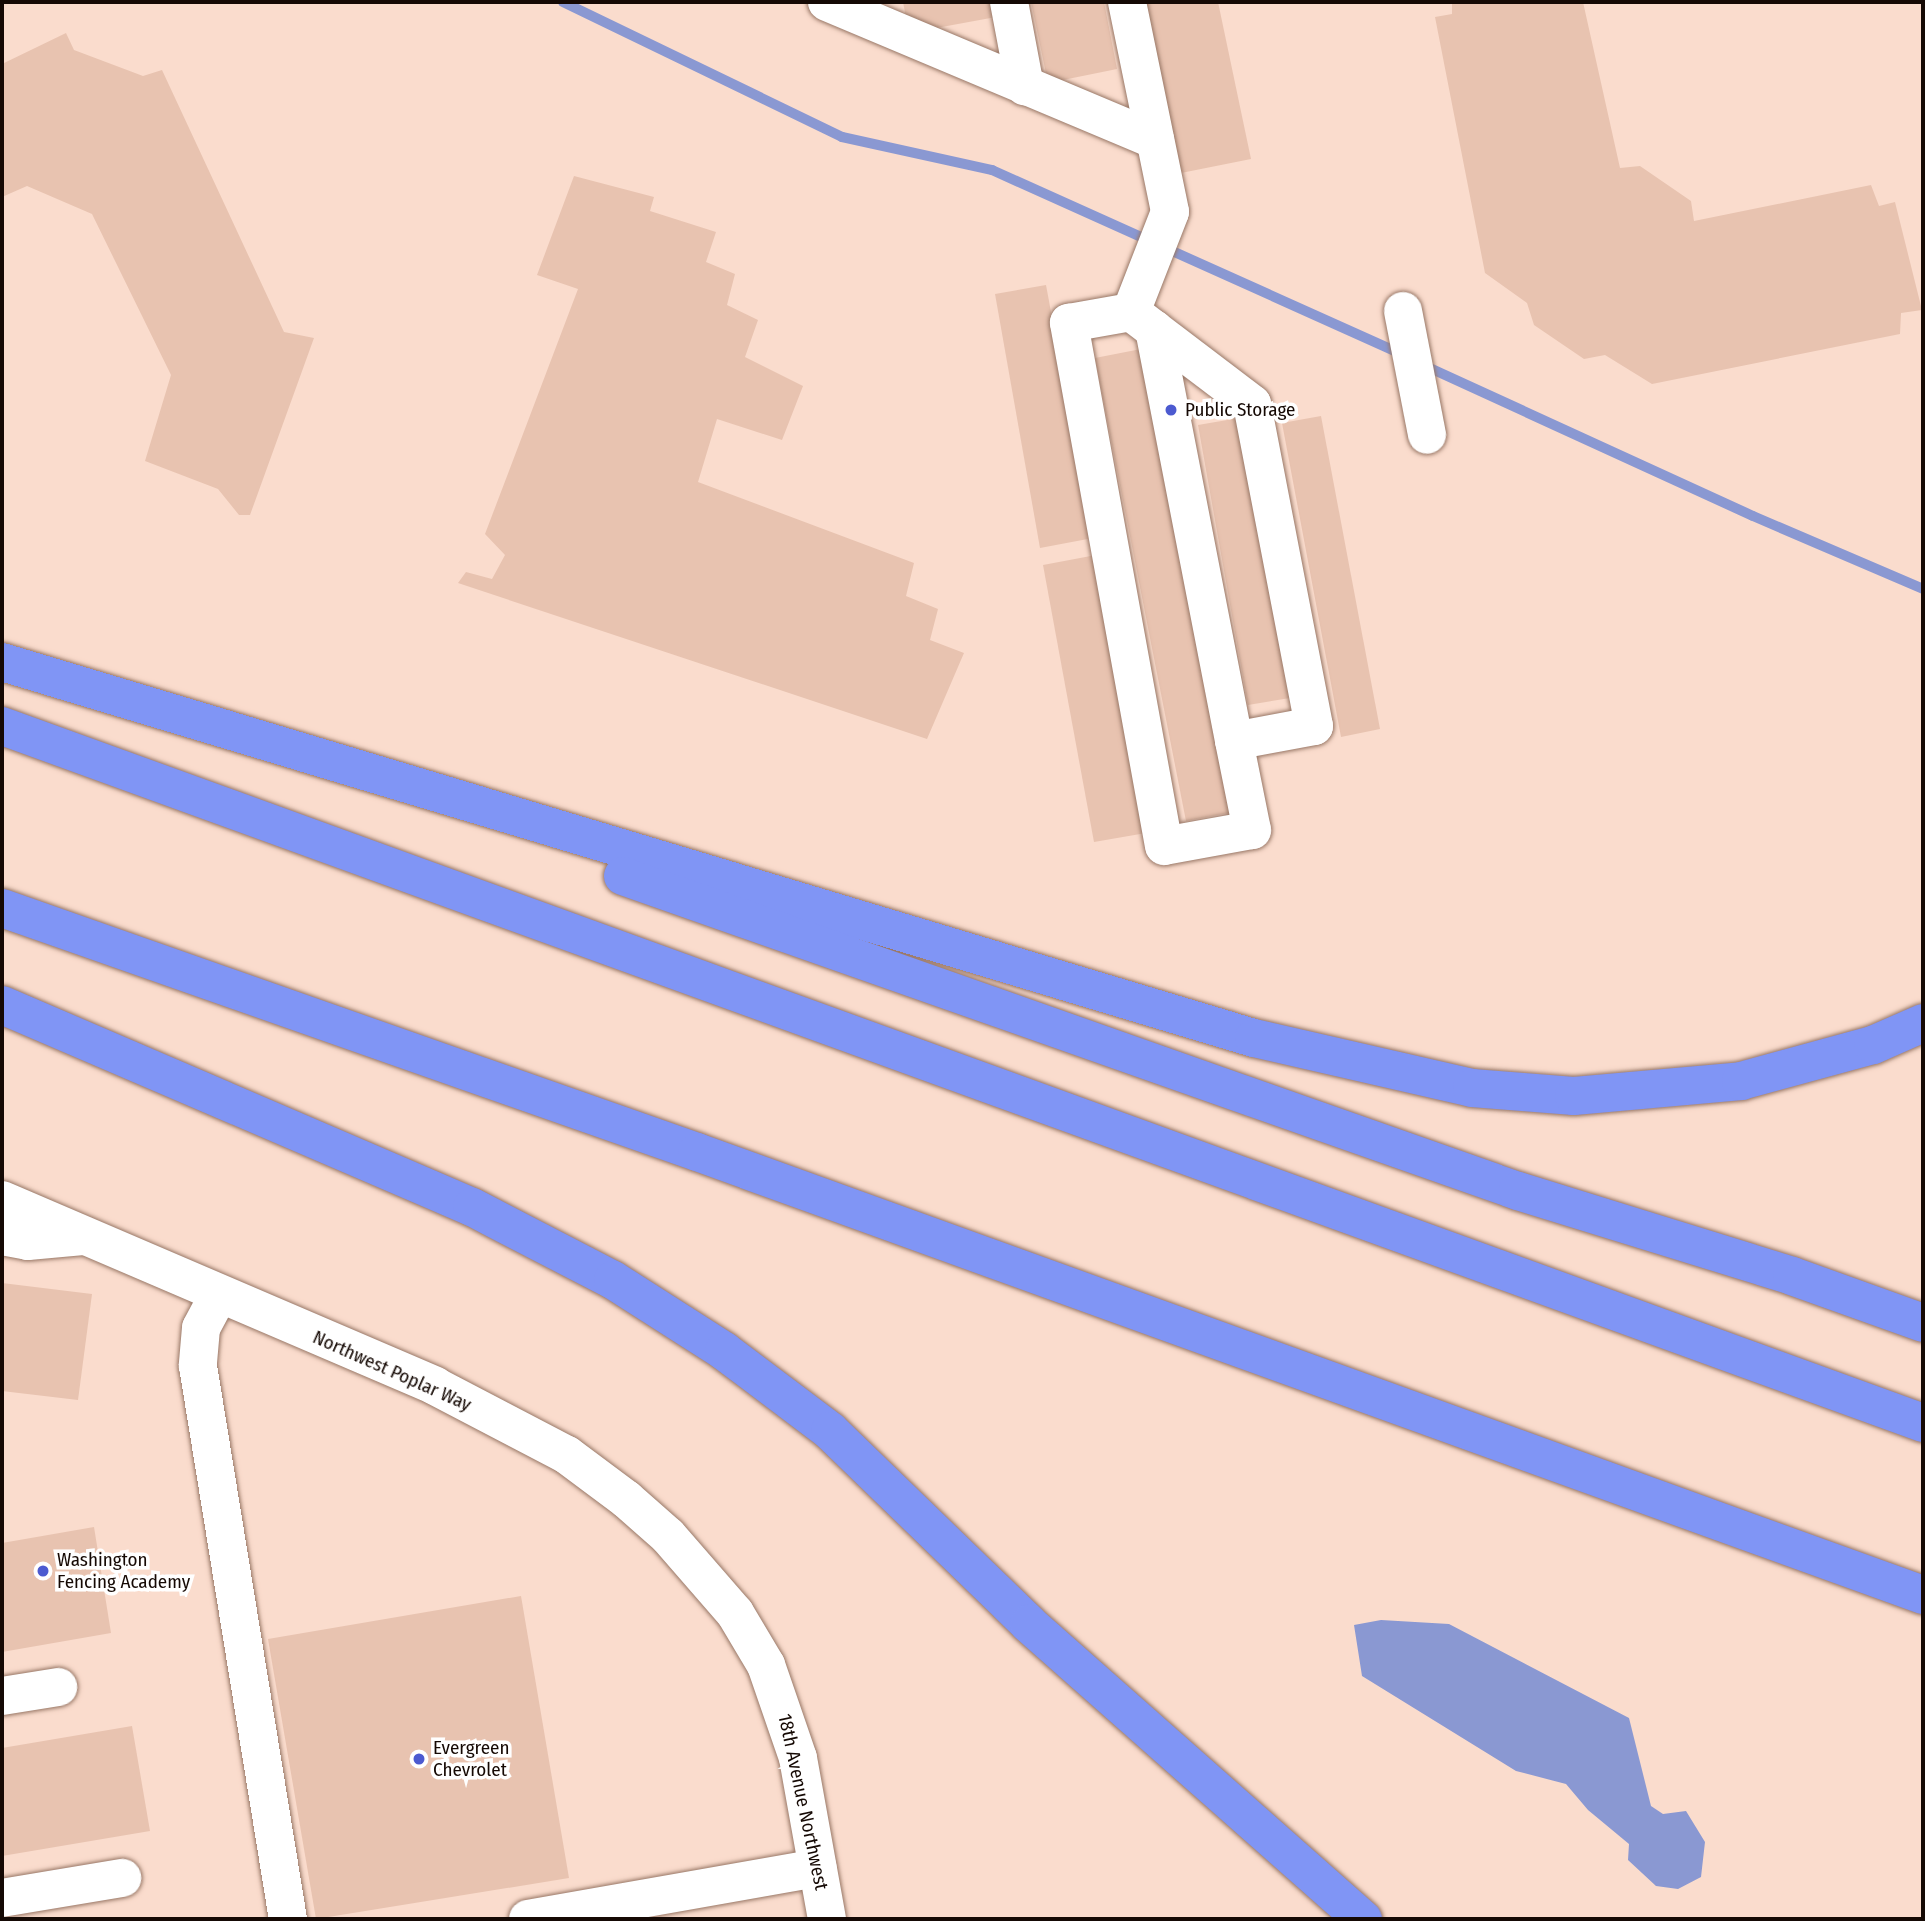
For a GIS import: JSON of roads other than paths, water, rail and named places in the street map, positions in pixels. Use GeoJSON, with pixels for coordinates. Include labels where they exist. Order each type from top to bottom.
{"type":"FeatureCollection","features":[{"type":"Feature","properties":{"kind":"highway"},"geometry":{"type":"LineString","coordinates":[[2,662],[166,715],[1254,1038],[1472,1088],[1573,1096],[1741,1081],[1873,1045],[1923,1023]]}},
{"type":"Feature","properties":{"kind":"highway"},"geometry":{"type":"LineString","coordinates":[[166,715],[1518,1191],[1792,1276],[1923,1323]]}},
{"type":"Feature","properties":{"kind":"highway"},"geometry":{"type":"LineString","coordinates":[[2,726],[1923,1423]]}},
{"type":"Feature","properties":{"kind":"highway"},"geometry":{"type":"LineString","coordinates":[[2,908],[697,1152],[1923,1595]]}},
{"type":"Feature","properties":{"kind":"highway"},"geometry":{"type":"LineString","coordinates":[[2,1004],[472,1207],[613,1280],[724,1351],[830,1432],[1029,1624],[1363,1919]]}},
{"type":"Feature","properties":{"kind":"highway"},"geometry":{"type":"LineString","coordinates":[[1518,1191],[1785,1298],[1923,1347]]}},
{"type":"Feature","properties":{"kind":"street"},"geometry":{"type":"LineString","coordinates":[[827,2],[887,15],[1025,88],[1155,140]]}},
{"type":"Feature","properties":{"kind":"street"},"geometry":{"type":"LineString","coordinates":[[1009,2],[1025,88]]}},
{"type":"Feature","properties":{"kind":"street"},"geometry":{"type":"LineString","coordinates":[[1127,2],[1170,212],[1147,271],[1143,321],[1252,830],[1164,846],[1069,323],[1143,321],[1252,404],[1314,726],[1234,741]]}},
{"type":"Feature","properties":{"kind":"street"},"geometry":{"type":"LineString","coordinates":[[1403,311],[1427,435]]}},
{"type":"Feature","properties":{"kind":"street","name":"Northwest Poplar Way"},"geometry":{"type":"LineString","coordinates":[[2,1200],[88,1235],[218,1296],[435,1386],[567,1455],[668,1536],[735,1613]]}},
{"type":"Feature","properties":{"kind":"street"},"geometry":{"type":"LineString","coordinates":[[2,1236],[28,1241],[88,1235]]}},
{"type":"Feature","properties":{"kind":"street"},"geometry":{"type":"LineString","coordinates":[[218,1296],[201,1328],[198,1366],[288,1919]]}},
{"type":"Feature","properties":{"kind":"street","name":"18th Avenue Northwest"},"geometry":{"type":"LineString","coordinates":[[735,1613],[766,1665],[786,1713],[827,1919]]}},
{"type":"Feature","properties":{"kind":"street"},"geometry":{"type":"LineString","coordinates":[[2,1696],[58,1686]]}},
{"type":"Feature","properties":{"kind":"street"},"geometry":{"type":"LineString","coordinates":[[528,1919],[818,1868]]}},
{"type":"Feature","properties":{"kind":"street"},"geometry":{"type":"LineString","coordinates":[[2,1898],[122,1878]]}},
{"type":"Feature","properties":{"kind":"water"},"geometry":{"type":"Polygon","coordinates":[[[1381,1620],[1449,1624],[1629,1718],[1651,1806],[1663,1814],[1686,1811],[1705,1842],[1701,1877],[1678,1889],[1656,1886],[1628,1860],[1629,1844],[1588,1810],[1566,1784],[1516,1771],[1362,1676],[1354,1625],[1381,1620]]]}},
{"type":"Feature","properties":{"kind":"waterway"},"geometry":{"type":"LineString","coordinates":[[563,2],[842,137],[992,170],[1403,355]]}},
{"type":"Feature","properties":{"kind":"waterway"},"geometry":{"type":"LineString","coordinates":[[1421,364],[1753,516],[1923,589]]}},
{"type":"Feature","properties":{"kind":"place","name":"Public Storage"},"geometry":{"type":"Point","coordinates":[1171,410]}},
{"type":"Feature","properties":{"kind":"place","name":"Washington Fencing Academy"},"geometry":{"type":"Point","coordinates":[43,1571]}},
{"type":"Feature","properties":{"kind":"place","name":"Evergreen Chevrolet"},"geometry":{"type":"Point","coordinates":[419,1759]}}]}
